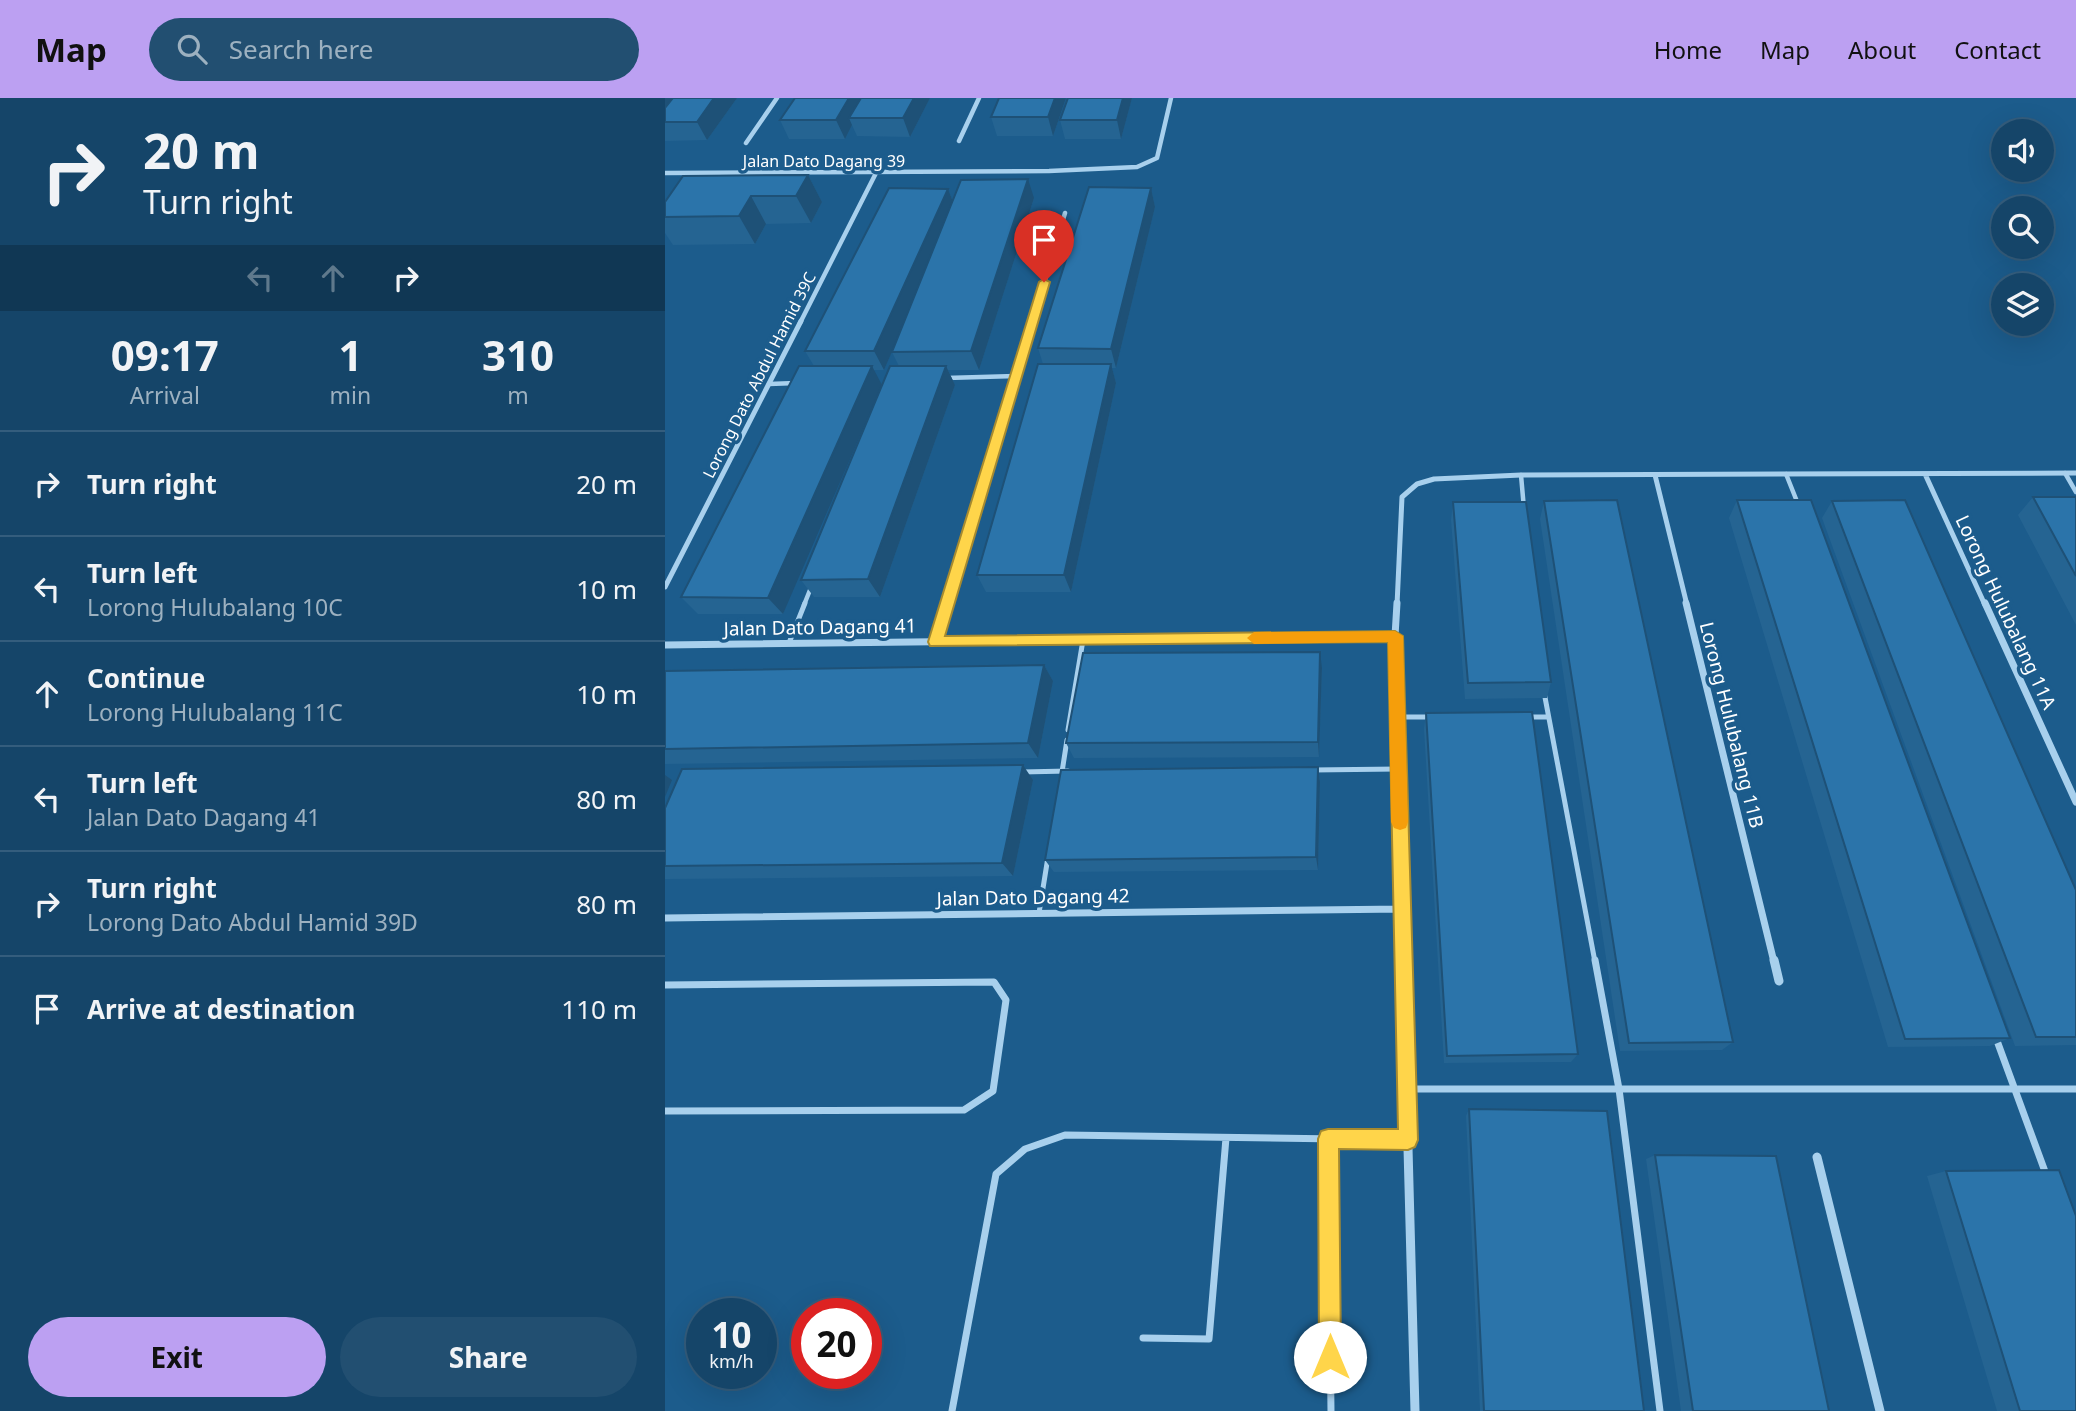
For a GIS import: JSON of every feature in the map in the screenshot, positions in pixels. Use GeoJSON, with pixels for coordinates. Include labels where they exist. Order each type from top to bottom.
{"type":"FeatureCollection","features":[{"type":"Feature","properties":{"kind":"street"},"geometry":{"type":"LineString","coordinates":[[746,143],[777,98]]}},
{"type":"Feature","properties":{"kind":"street"},"geometry":{"type":"LineString","coordinates":[[959,141],[979,98]]}},
{"type":"Feature","properties":{"kind":"street","name":"Jalan Dato Dagang 39"},"geometry":{"type":"LineString","coordinates":[[665,173],[983,172],[1137,167],[1157,158],[1171,98]]}},
{"type":"Feature","properties":{"kind":"street","name":"Lorong Dato Abdul Hamid 39C"},"geometry":{"type":"LineString","coordinates":[[665,587],[876,173]]}},
{"type":"Feature","properties":{"kind":"street"},"geometry":{"type":"LineString","coordinates":[[936,642],[1065,213]]}},
{"type":"Feature","properties":{"kind":"street"},"geometry":{"type":"LineString","coordinates":[[1415,1411],[1395,636],[1402,497],[1417,484],[1434,479],[1521,475],[2076,473]]}},
{"type":"Feature","properties":{"kind":"street","name":"Lorong Hulubalang 11A"},"geometry":{"type":"LineString","coordinates":[[1925,474],[2076,802]]}},
{"type":"Feature","properties":{"kind":"street","name":"Lorong Hulubalang 11B"},"geometry":{"type":"LineString","coordinates":[[1655,475],[1779,981]]}},
{"type":"Feature","properties":{"kind":"street","name":"Jalan Dato Dagang 41"},"geometry":{"type":"LineString","coordinates":[[665,645],[1395,636]]}},
{"type":"Feature","properties":{"kind":"street","name":"Jalan Dato Dagang 42"},"geometry":{"type":"LineString","coordinates":[[665,918],[1402,909]]}},
{"type":"Feature","properties":{"kind":"street"},"geometry":{"type":"LineString","coordinates":[[1817,1157],[1880,1411]]}},
{"type":"Feature","properties":{"kind":"lane"},"geometry":{"type":"LineString","coordinates":[[978,184],[983,172]]}},
{"type":"Feature","properties":{"kind":"lane"},"geometry":{"type":"LineString","coordinates":[[935,378],[1016,376]]}},
{"type":"Feature","properties":{"kind":"lane"},"geometry":{"type":"LineString","coordinates":[[769,384],[806,383]]}},
{"type":"Feature","properties":{"kind":"lane"},"geometry":{"type":"LineString","coordinates":[[2065,473],[2076,492]]}},
{"type":"Feature","properties":{"kind":"lane"},"geometry":{"type":"LineString","coordinates":[[1786,474],[1801,514]]}},
{"type":"Feature","properties":{"kind":"lane"},"geometry":{"type":"LineString","coordinates":[[1521,475],[1525,516]]}},
{"type":"Feature","properties":{"kind":"lane"},"geometry":{"type":"LineString","coordinates":[[789,643],[814,580]]}},
{"type":"Feature","properties":{"kind":"lane"},"geometry":{"type":"LineString","coordinates":[[1060,784],[1083,640]]}},
{"type":"Feature","properties":{"kind":"lane"},"geometry":{"type":"LineString","coordinates":[[1543,690],[1619,1089],[1660,1411]]}},
{"type":"Feature","properties":{"kind":"lane"},"geometry":{"type":"LineString","coordinates":[[1397,717],[1439,717]]}},
{"type":"Feature","properties":{"kind":"lane"},"geometry":{"type":"LineString","coordinates":[[1521,717],[1548,717]]}},
{"type":"Feature","properties":{"kind":"lane"},"geometry":{"type":"LineString","coordinates":[[1304,770],[1398,769]]}},
{"type":"Feature","properties":{"kind":"lane"},"geometry":{"type":"LineString","coordinates":[[1021,772],[1075,771]]}},
{"type":"Feature","properties":{"kind":"lane"},"geometry":{"type":"LineString","coordinates":[[1039,913],[1050,848]]}},
{"type":"Feature","properties":{"kind":"lane"},"geometry":{"type":"LineString","coordinates":[[665,985],[995,982],[1006,1000],[993,1091],[964,1110],[665,1111]]}},
{"type":"Feature","properties":{"kind":"lane"},"geometry":{"type":"LineString","coordinates":[[1996,1036],[2048,1178]]}},
{"type":"Feature","properties":{"kind":"lane"},"geometry":{"type":"LineString","coordinates":[[1406,1089],[2076,1089]]}},
{"type":"Feature","properties":{"kind":"lane"},"geometry":{"type":"LineString","coordinates":[[952,1411],[996,1174],[1025,1149],[1065,1135],[1408,1140]]}},
{"type":"Feature","properties":{"kind":"lane"},"geometry":{"type":"LineString","coordinates":[[1143,1338],[1209,1339],[1226,1138]]}},
{"type":"Feature","properties":{"kind":"lane"},"geometry":{"type":"LineString","coordinates":[[1328,1139],[1331,1411]]}},
{"type":"Feature","properties":{"kind":"building"},"geometry":{"type":"Polygon","coordinates":[[[673,98],[714,98],[697,122],[665,122],[665,108],[673,98]]]}},
{"type":"Feature","properties":{"kind":"building"},"geometry":{"type":"Polygon","coordinates":[[[795,98],[849,98],[836,120],[780,120],[795,98]]]}},
{"type":"Feature","properties":{"kind":"building"},"geometry":{"type":"Polygon","coordinates":[[[861,98],[914,98],[903,118],[849,118],[861,98]]]}},
{"type":"Feature","properties":{"kind":"building"},"geometry":{"type":"Polygon","coordinates":[[[999,98],[1055,98],[1048,117],[991,117],[999,98]]]}},
{"type":"Feature","properties":{"kind":"building"},"geometry":{"type":"Polygon","coordinates":[[[1068,98],[1123,98],[1117,120],[1060,120],[1068,98]]]}},
{"type":"Feature","properties":{"kind":"building"},"geometry":{"type":"Polygon","coordinates":[[[808,175],[796,196],[751,196],[739,216],[665,217],[665,202],[683,176],[808,175]]]}},
{"type":"Feature","properties":{"kind":"building"},"geometry":{"type":"Polygon","coordinates":[[[1028,179],[971,351],[892,352],[961,180],[1028,179]]]}},
{"type":"Feature","properties":{"kind":"building"},"geometry":{"type":"Polygon","coordinates":[[[1089,187],[1151,188],[1111,349],[1038,348],[1089,187]]]}},
{"type":"Feature","properties":{"kind":"building"},"geometry":{"type":"Polygon","coordinates":[[[889,188],[948,189],[874,351],[805,351],[889,188]]]}},
{"type":"Feature","properties":{"kind":"building"},"geometry":{"type":"Polygon","coordinates":[[[1038,364],[1111,364],[1064,575],[977,575],[1038,364]]]}},
{"type":"Feature","properties":{"kind":"building"},"geometry":{"type":"Polygon","coordinates":[[[799,366],[872,366],[768,598],[681,597],[799,366]]]}},
{"type":"Feature","properties":{"kind":"building"},"geometry":{"type":"Polygon","coordinates":[[[890,366],[946,366],[868,579],[801,580],[890,366]]]}},
{"type":"Feature","properties":{"kind":"building"},"geometry":{"type":"Polygon","coordinates":[[[2033,497],[2076,497],[2076,576],[2033,497]]]}},
{"type":"Feature","properties":{"kind":"building"},"geometry":{"type":"Polygon","coordinates":[[[1617,500],[1733,1042],[1629,1043],[1544,501],[1617,500]]]}},
{"type":"Feature","properties":{"kind":"building"},"geometry":{"type":"Polygon","coordinates":[[[1737,500],[1811,500],[2010,1038],[1905,1039],[1737,500]]]}},
{"type":"Feature","properties":{"kind":"building"},"geometry":{"type":"Polygon","coordinates":[[[1905,500],[2076,890],[2076,1037],[2036,1037],[1832,501],[1905,500]]]}},
{"type":"Feature","properties":{"kind":"building"},"geometry":{"type":"Polygon","coordinates":[[[1453,502],[1526,502],[1551,682],[1468,683],[1453,502]]]}},
{"type":"Feature","properties":{"kind":"building"},"geometry":{"type":"Polygon","coordinates":[[[1320,652],[1318,742],[1066,743],[1083,653],[1320,652]]]}},
{"type":"Feature","properties":{"kind":"building"},"geometry":{"type":"Polygon","coordinates":[[[1044,665],[1028,743],[665,749],[665,671],[1044,665]]]}},
{"type":"Feature","properties":{"kind":"building"},"geometry":{"type":"Polygon","coordinates":[[[1532,712],[1578,1054],[1447,1056],[1426,713],[1532,712]]]}},
{"type":"Feature","properties":{"kind":"building"},"geometry":{"type":"Polygon","coordinates":[[[1023,765],[1002,863],[665,866],[665,808],[682,769],[1023,765]]]}},
{"type":"Feature","properties":{"kind":"building"},"geometry":{"type":"Polygon","coordinates":[[[1318,767],[1316,857],[1045,860],[1061,770],[1318,767]]]}},
{"type":"Feature","properties":{"kind":"building"},"geometry":{"type":"Polygon","coordinates":[[[1469,1109],[1607,1111],[1644,1411],[1484,1411],[1469,1109]]]}},
{"type":"Feature","properties":{"kind":"building"},"geometry":{"type":"Polygon","coordinates":[[[1655,1155],[1776,1156],[1829,1411],[1693,1411],[1655,1155]]]}},
{"type":"Feature","properties":{"kind":"building"},"geometry":{"type":"Polygon","coordinates":[[[2059,1170],[2076,1216],[2076,1411],[2020,1411],[1946,1171],[2059,1170]]]}},
{"type":"Feature","properties":{"kind":"slow traffic"},"geometry":{"type":"LineString","coordinates":[[1254,638],[1395,636],[1400,822]]}},
{"type":"Feature","properties":{"kind":"route"},"geometry":{"type":"LineString","coordinates":[[1044,282],[936,642],[1395,636],[1408,1140],[1328,1139],[1330,1357]]}}]}
